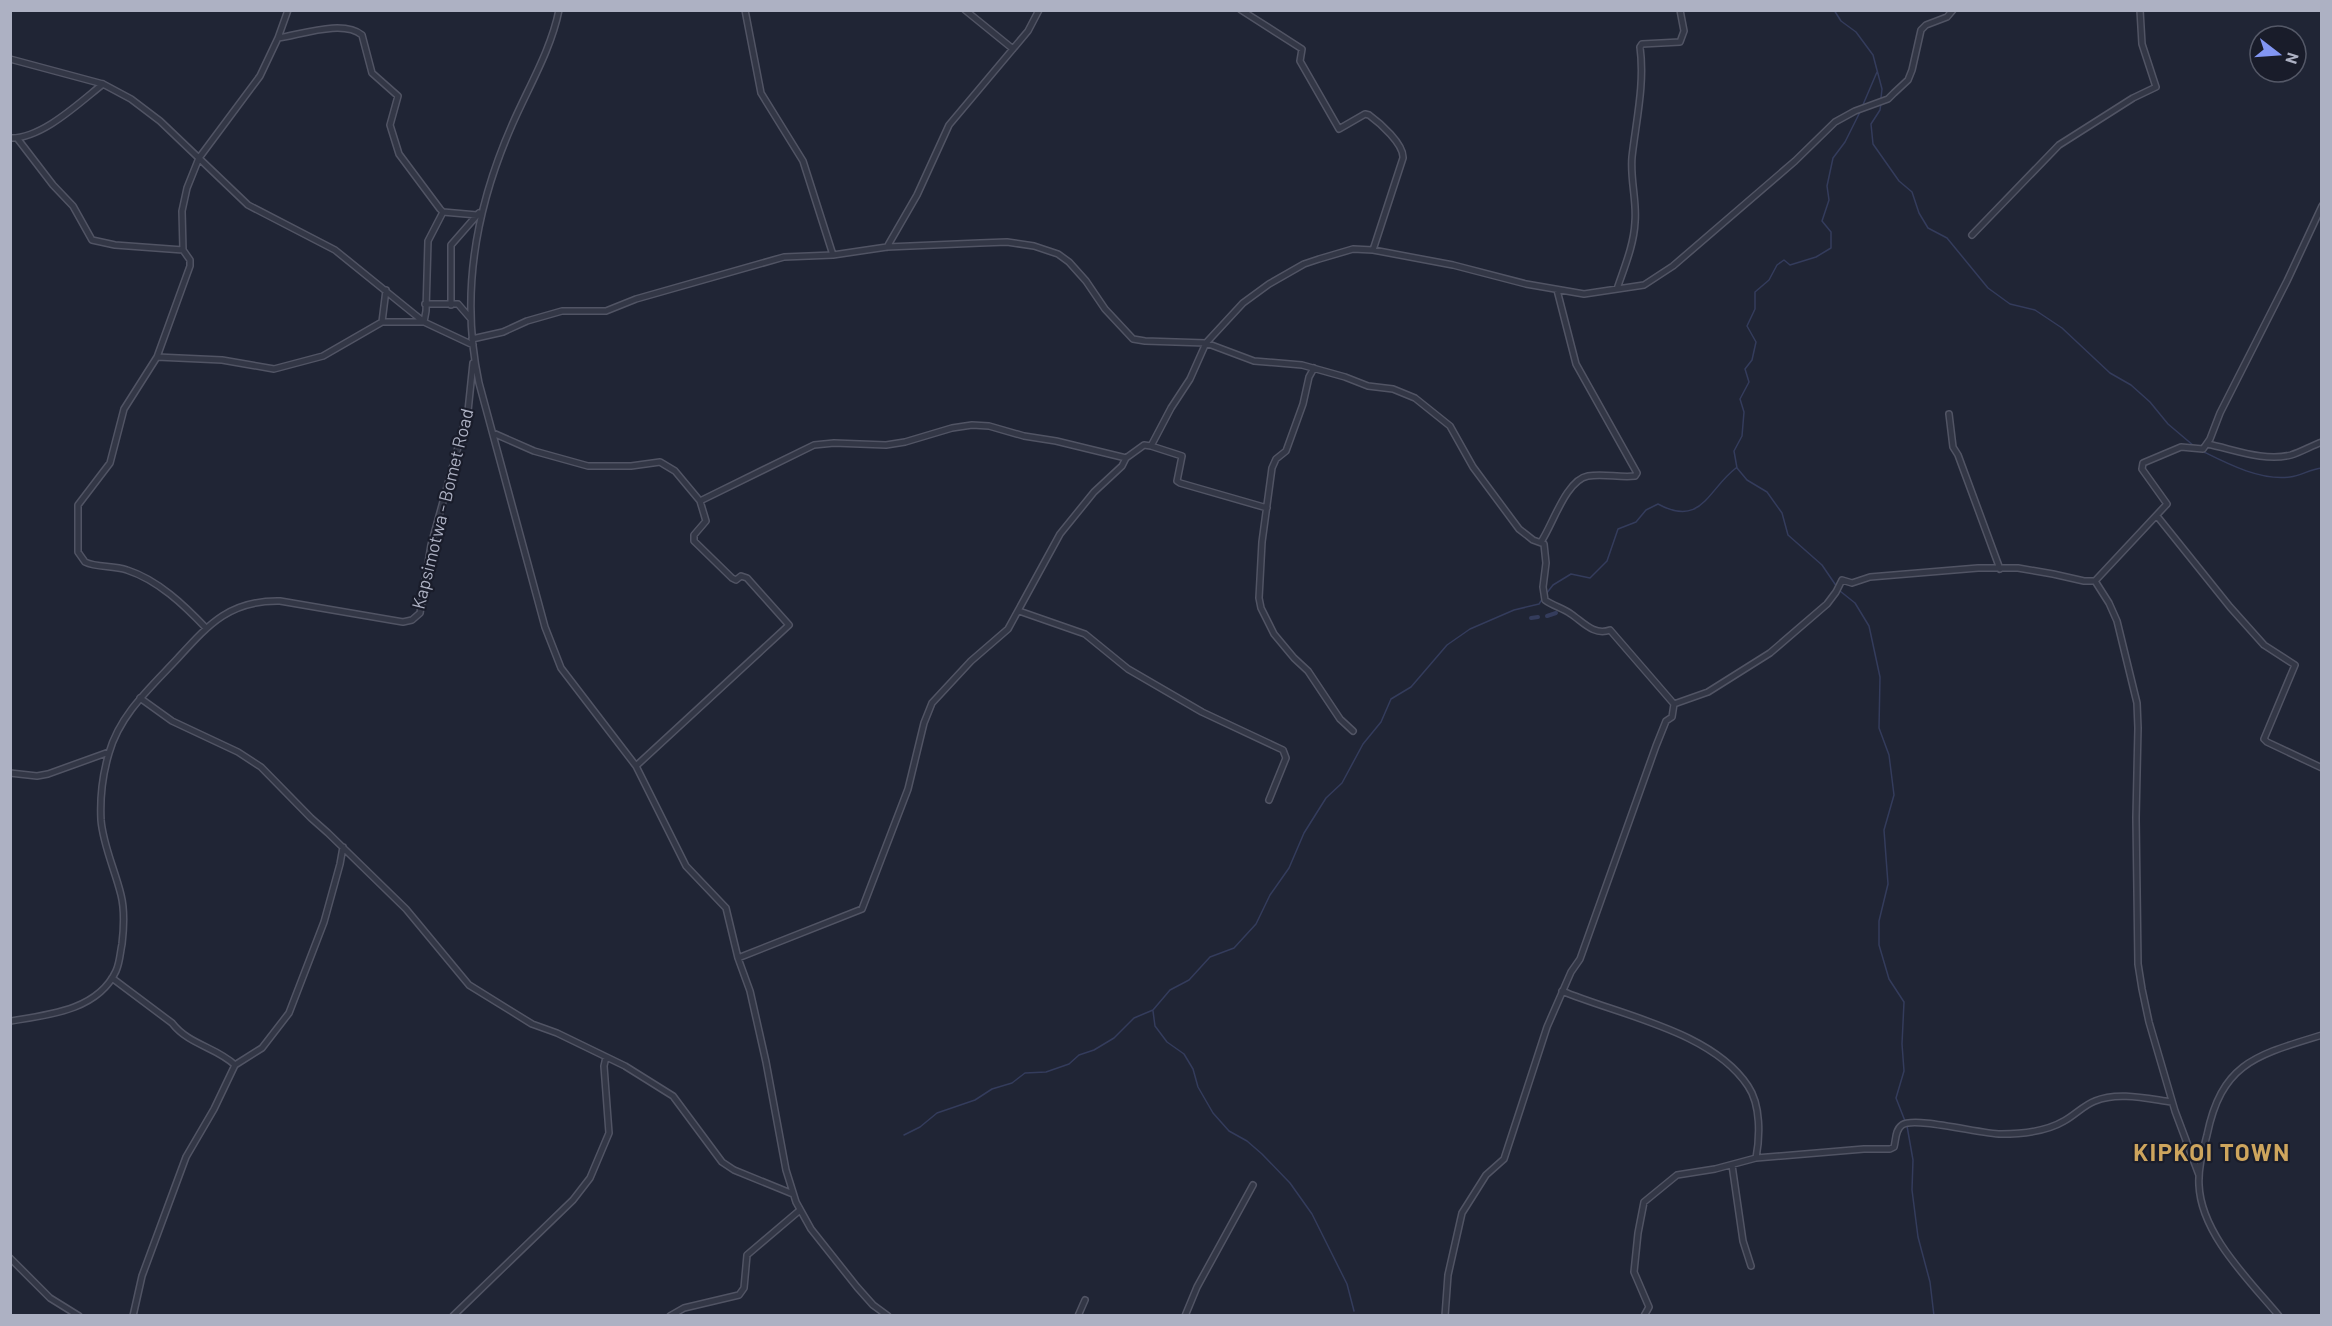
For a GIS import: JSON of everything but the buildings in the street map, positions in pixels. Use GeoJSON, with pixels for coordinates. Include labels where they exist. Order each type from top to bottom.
{"type":"FeatureCollection","features":[{"type":"Feature","properties":{"kind":"street"},"geometry":{"type":"LineString","coordinates":[[206,628],[179,600],[135,573],[121,568],[89,564],[82,560],[78,552],[78,505],[106,469],[124,409],[157,357],[188,273],[190,262],[183,250],[182,211],[187,188],[199,158],[260,76],[288,10]]}},
{"type":"Feature","properties":{"kind":"street"},"geometry":{"type":"LineString","coordinates":[[559,10],[545,52],[501,153],[480,213],[473,256],[471,319],[474,358],[552,647],[566,676],[636,766],[686,866],[726,908],[738,958],[750,991],[792,1194],[811,1229],[879,1313],[888,1316]]}},
{"type":"Feature","properties":{"kind":"street"},"geometry":{"type":"LineString","coordinates":[[745,10],[761,93],[803,160],[833,255]]}},
{"type":"Feature","properties":{"kind":"street"},"geometry":{"type":"LineString","coordinates":[[965,10],[1013,49]]}},
{"type":"Feature","properties":{"kind":"street"},"geometry":{"type":"LineString","coordinates":[[887,247],[917,195],[949,124],[1034,23],[1039,10]]}},
{"type":"Feature","properties":{"kind":"street"},"geometry":{"type":"LineString","coordinates":[[1241,10],[1302,48],[1299,58],[1339,129],[1365,114],[1369,115],[1387,130],[1403,151],[1403,158],[1373,250]]}},
{"type":"Feature","properties":{"kind":"street"},"geometry":{"type":"LineString","coordinates":[[1617,289],[1635,232],[1636,209],[1632,159],[1641,86],[1640,46],[1680,42],[1684,31],[1680,10]]}},
{"type":"Feature","properties":{"kind":"street"},"geometry":{"type":"LineString","coordinates":[[1151,446],[1171,408],[1190,379],[1206,343],[1243,303],[1304,264],[1353,249],[1373,250],[1584,294],[1644,285],[1673,266],[1788,167],[1835,122],[1855,111],[1888,99],[1908,80],[1921,30],[1926,25],[1947,17],[1953,10]]}},
{"type":"Feature","properties":{"kind":"street"},"geometry":{"type":"LineString","coordinates":[[1972,235],[2059,145],[2133,98],[2156,87],[2142,44],[2140,10]]}},
{"type":"Feature","properties":{"kind":"street"},"geometry":{"type":"LineString","coordinates":[[278,38],[325,28],[361,33],[372,73],[398,96],[390,125],[402,160],[443,212]]}},
{"type":"Feature","properties":{"kind":"street"},"geometry":{"type":"LineString","coordinates":[[10,58],[104,84],[131,99],[160,121],[248,205],[335,250],[424,322],[472,342],[562,311],[606,311],[768,261],[802,255],[833,255],[887,247],[998,243],[1034,246],[1058,254],[1069,262],[1133,339],[1206,343],[1254,361],[1314,368],[1368,386],[1407,394],[1425,405],[1450,426],[1473,467],[1519,529],[1533,540],[1541,542],[1546,549],[1543,587],[1545,600],[1570,613],[1594,630],[1605,632],[1610,630],[1674,704],[1672,717],[1666,721],[1656,746],[1580,959],[1562,991],[1547,1027],[1504,1159],[1486,1175],[1461,1213],[1448,1275],[1445,1316]]}},
{"type":"Feature","properties":{"kind":"street"},"geometry":{"type":"LineString","coordinates":[[104,84],[54,122],[14,138],[73,206],[92,240],[115,245],[183,250]]}},
{"type":"Feature","properties":{"kind":"street"},"geometry":{"type":"LineString","coordinates":[[1674,704],[1708,693],[1770,653],[1827,604],[1844,580],[1852,583],[1870,577],[1978,568],[2018,568],[2084,581],[2095,581],[2167,503],[2142,469],[2143,463],[2181,447],[2203,449],[2207,444],[2322,206]]}},
{"type":"Feature","properties":{"kind":"street"},"geometry":{"type":"LineString","coordinates":[[443,212],[480,213]]}},
{"type":"Feature","properties":{"kind":"street"},"geometry":{"type":"LineString","coordinates":[[424,322],[428,241],[443,212]]}},
{"type":"Feature","properties":{"kind":"street"},"geometry":{"type":"LineString","coordinates":[[451,305],[451,245],[480,213]]}},
{"type":"Feature","properties":{"kind":"street"},"geometry":{"type":"LineString","coordinates":[[382,322],[386,290]]}},
{"type":"Feature","properties":{"kind":"street"},"geometry":{"type":"LineString","coordinates":[[1541,542],[1574,484],[1590,475],[1626,477],[1635,476],[1637,473],[1576,364],[1557,290]]}},
{"type":"Feature","properties":{"kind":"street"},"geometry":{"type":"LineString","coordinates":[[425,304],[462,306],[471,319]]}},
{"type":"Feature","properties":{"kind":"street"},"geometry":{"type":"LineString","coordinates":[[157,357],[222,360],[274,369],[323,356],[382,322],[424,322]]}},
{"type":"Feature","properties":{"kind":"street","name":"Kapsimotwa - Bomet Road"},"geometry":{"type":"LineString","coordinates":[[112,978],[118,964],[124,928],[124,910],[101,822],[101,801],[109,752],[120,726],[140,698],[206,628],[236,607],[266,600],[302,604],[392,621],[409,621],[417,617],[421,609],[428,562],[440,510],[468,411],[474,358]]}},
{"type":"Feature","properties":{"kind":"street"},"geometry":{"type":"LineString","coordinates":[[1314,368],[1309,377],[1303,404],[1286,451],[1276,459],[1272,468],[1261,552],[1258,598],[1274,634],[1308,671],[1340,718],[1353,731]]}},
{"type":"Feature","properties":{"kind":"street"},"geometry":{"type":"LineString","coordinates":[[1949,414],[1953,447],[2000,569]]}},
{"type":"Feature","properties":{"kind":"street"},"geometry":{"type":"LineString","coordinates":[[700,501],[814,445],[834,443],[886,445],[962,426],[989,426],[1126,458]]}},
{"type":"Feature","properties":{"kind":"street"},"geometry":{"type":"LineString","coordinates":[[493,433],[534,451],[588,466],[631,466],[660,462],[675,471],[700,501],[706,521],[694,536],[694,541],[732,578],[738,579],[741,576],[747,578],[789,625],[636,766]]}},
{"type":"Feature","properties":{"kind":"street"},"geometry":{"type":"LineString","coordinates":[[2207,444],[2256,455],[2282,456],[2322,442]]}},
{"type":"Feature","properties":{"kind":"street"},"geometry":{"type":"LineString","coordinates":[[738,958],[861,910],[908,789],[927,711],[971,661],[1008,629],[1060,534],[1094,492],[1122,466],[1126,458],[1144,445],[1182,456],[1177,481],[1180,483],[1267,508]]}},
{"type":"Feature","properties":{"kind":"street"},"geometry":{"type":"LineString","coordinates":[[2157,516],[2230,607],[2264,645],[2295,665],[2265,741],[2322,768]]}},
{"type":"Feature","properties":{"kind":"street"},"geometry":{"type":"LineString","coordinates":[[2095,581],[2117,621],[2136,703],[2139,728],[2136,818],[2139,964],[2149,1022],[2172,1102],[2199,1175],[2201,1198],[2207,1217],[2240,1272],[2279,1316]]}},
{"type":"Feature","properties":{"kind":"street"},"geometry":{"type":"LineString","coordinates":[[1019,611],[1079,631],[1092,638],[1128,669],[1208,716],[1283,750],[1286,758],[1269,800]]}},
{"type":"Feature","properties":{"kind":"street"},"geometry":{"type":"LineString","coordinates":[[140,698],[172,721],[252,760],[310,819],[343,847],[406,909],[469,985],[532,1024],[557,1033],[625,1066],[673,1096],[722,1162],[734,1170],[792,1194]]}},
{"type":"Feature","properties":{"kind":"street"},"geometry":{"type":"LineString","coordinates":[[10,773],[37,776],[48,774],[109,752]]}},
{"type":"Feature","properties":{"kind":"street"},"geometry":{"type":"LineString","coordinates":[[133,1316],[142,1276],[186,1157],[214,1109],[235,1065],[262,1048],[289,1013],[324,922],[343,847]]}},
{"type":"Feature","properties":{"kind":"street"},"geometry":{"type":"LineString","coordinates":[[10,1021],[46,1016],[70,1009],[100,993],[112,978],[164,1017],[179,1032],[235,1065]]}},
{"type":"Feature","properties":{"kind":"street"},"geometry":{"type":"LineString","coordinates":[[1562,991],[1674,1032],[1726,1062],[1744,1081],[1753,1096],[1758,1126],[1756,1158]]}},
{"type":"Feature","properties":{"kind":"street"},"geometry":{"type":"LineString","coordinates":[[2199,1175],[2214,1106],[2233,1074],[2266,1053],[2322,1035]]}},
{"type":"Feature","properties":{"kind":"street"},"geometry":{"type":"LineString","coordinates":[[453,1316],[573,1200],[590,1178],[609,1133],[604,1066],[606,1057]]}},
{"type":"Feature","properties":{"kind":"street"},"geometry":{"type":"LineString","coordinates":[[1644,1316],[1649,1303],[1636,1282],[1634,1272],[1636,1242],[1644,1202],[1677,1175],[1732,1166],[1756,1158],[1890,1149],[1894,1147],[1899,1128],[1915,1122],[1975,1131],[2013,1133],[2062,1122],[2086,1106],[2103,1099],[2126,1097],[2172,1102]]}},
{"type":"Feature","properties":{"kind":"street"},"geometry":{"type":"LineString","coordinates":[[1732,1166],[1743,1241],[1751,1266]]}},
{"type":"Feature","properties":{"kind":"street"},"geometry":{"type":"LineString","coordinates":[[1185,1316],[1197,1287],[1253,1185]]}},
{"type":"Feature","properties":{"kind":"street"},"geometry":{"type":"LineString","coordinates":[[670,1316],[684,1308],[739,1295],[744,1288],[747,1255],[800,1210]]}},
{"type":"Feature","properties":{"kind":"street"},"geometry":{"type":"LineString","coordinates":[[10,1258],[50,1298],[79,1316]]}},
{"type":"Feature","properties":{"kind":"street"},"geometry":{"type":"LineString","coordinates":[[1078,1316],[1085,1300]]}},
{"type":"Feature","properties":{"kind":"waterway"},"geometry":{"type":"LineString","coordinates":[[1834,10],[1841,21],[1856,32],[1873,55],[1882,89],[1881,98]]}},
{"type":"Feature","properties":{"kind":"waterway"},"geometry":{"type":"LineString","coordinates":[[1862,107],[1877,72]]}},
{"type":"Feature","properties":{"kind":"waterway"},"geometry":{"type":"LineString","coordinates":[[1881,103],[1880,110],[1871,124],[1873,144],[1899,181],[1912,192],[1919,213],[1928,228],[1947,238],[1988,288],[2010,304],[2035,310],[2062,328],[2110,373],[2131,385],[2150,402],[2168,424],[2194,446]]}},
{"type":"Feature","properties":{"kind":"waterway"},"geometry":{"type":"LineString","coordinates":[[1837,587],[1822,565],[1788,535],[1782,513],[1767,492],[1747,480],[1737,468],[1734,451],[1742,436],[1744,412],[1740,399],[1749,382],[1745,369],[1752,360],[1756,342],[1747,326],[1755,309],[1755,292],[1769,280],[1777,265],[1784,260],[1790,265],[1816,257],[1831,248],[1831,232],[1822,221],[1829,200],[1827,186],[1833,158],[1845,142],[1860,112]]}},
{"type":"Feature","properties":{"kind":"waterway"},"geometry":{"type":"LineString","coordinates":[[2204,452],[2223,462],[2256,474],[2279,478],[2322,468]]}},
{"type":"Feature","properties":{"kind":"waterway"},"geometry":{"type":"LineString","coordinates":[[1546,594],[1553,585],[1571,574],[1590,578],[1607,561],[1618,529],[1636,522],[1646,510],[1658,504],[1673,510],[1695,509],[1736,468]]}},
{"type":"Feature","properties":{"kind":"waterway"},"geometry":{"type":"LineString","coordinates":[[1840,591],[1855,603],[1869,626],[1880,677],[1879,728],[1889,755],[1894,795],[1884,830],[1888,884],[1879,921],[1879,945],[1889,979],[1904,1002],[1902,1044],[1904,1071],[1896,1098],[1905,1121]]}},
{"type":"Feature","properties":{"kind":"waterway"},"geometry":{"type":"LineString","coordinates":[[904,1135],[920,1127],[937,1113],[975,1100],[992,1089],[1012,1083],[1025,1073],[1046,1072],[1069,1064],[1079,1055],[1094,1050],[1114,1038],[1134,1018],[1153,1010],[1170,990],[1189,980],[1210,957],[1234,948],[1256,924],[1270,895],[1289,868],[1304,833],[1326,798],[1342,783],[1363,744],[1381,722],[1391,699],[1411,687],[1447,645],[1470,629],[1514,610],[1539,604],[1543,598]]}},
{"type":"Feature","properties":{"kind":"waterway"},"geometry":{"type":"LineString","coordinates":[[1547,616],[1556,613]]}},
{"type":"Feature","properties":{"kind":"waterway"},"geometry":{"type":"LineString","coordinates":[[1531,618],[1538,617]]}},
{"type":"Feature","properties":{"kind":"waterway"},"geometry":{"type":"LineString","coordinates":[[1153,1011],[1155,1026],[1167,1042],[1184,1054],[1193,1069],[1198,1087],[1213,1113],[1229,1131],[1247,1141],[1262,1154],[1290,1183],[1312,1214],[1347,1284],[1354,1311]]}},
{"type":"Feature","properties":{"kind":"waterway"},"geometry":{"type":"LineString","coordinates":[[1907,1126],[1913,1160],[1912,1190],[1918,1237],[1930,1282],[1934,1316]]}},
{"type":"Feature","properties":{"kind":"district","name":"KIPKOI TOWN"},"geometry":{"type":"Point","coordinates":[2212,1153]}}]}
